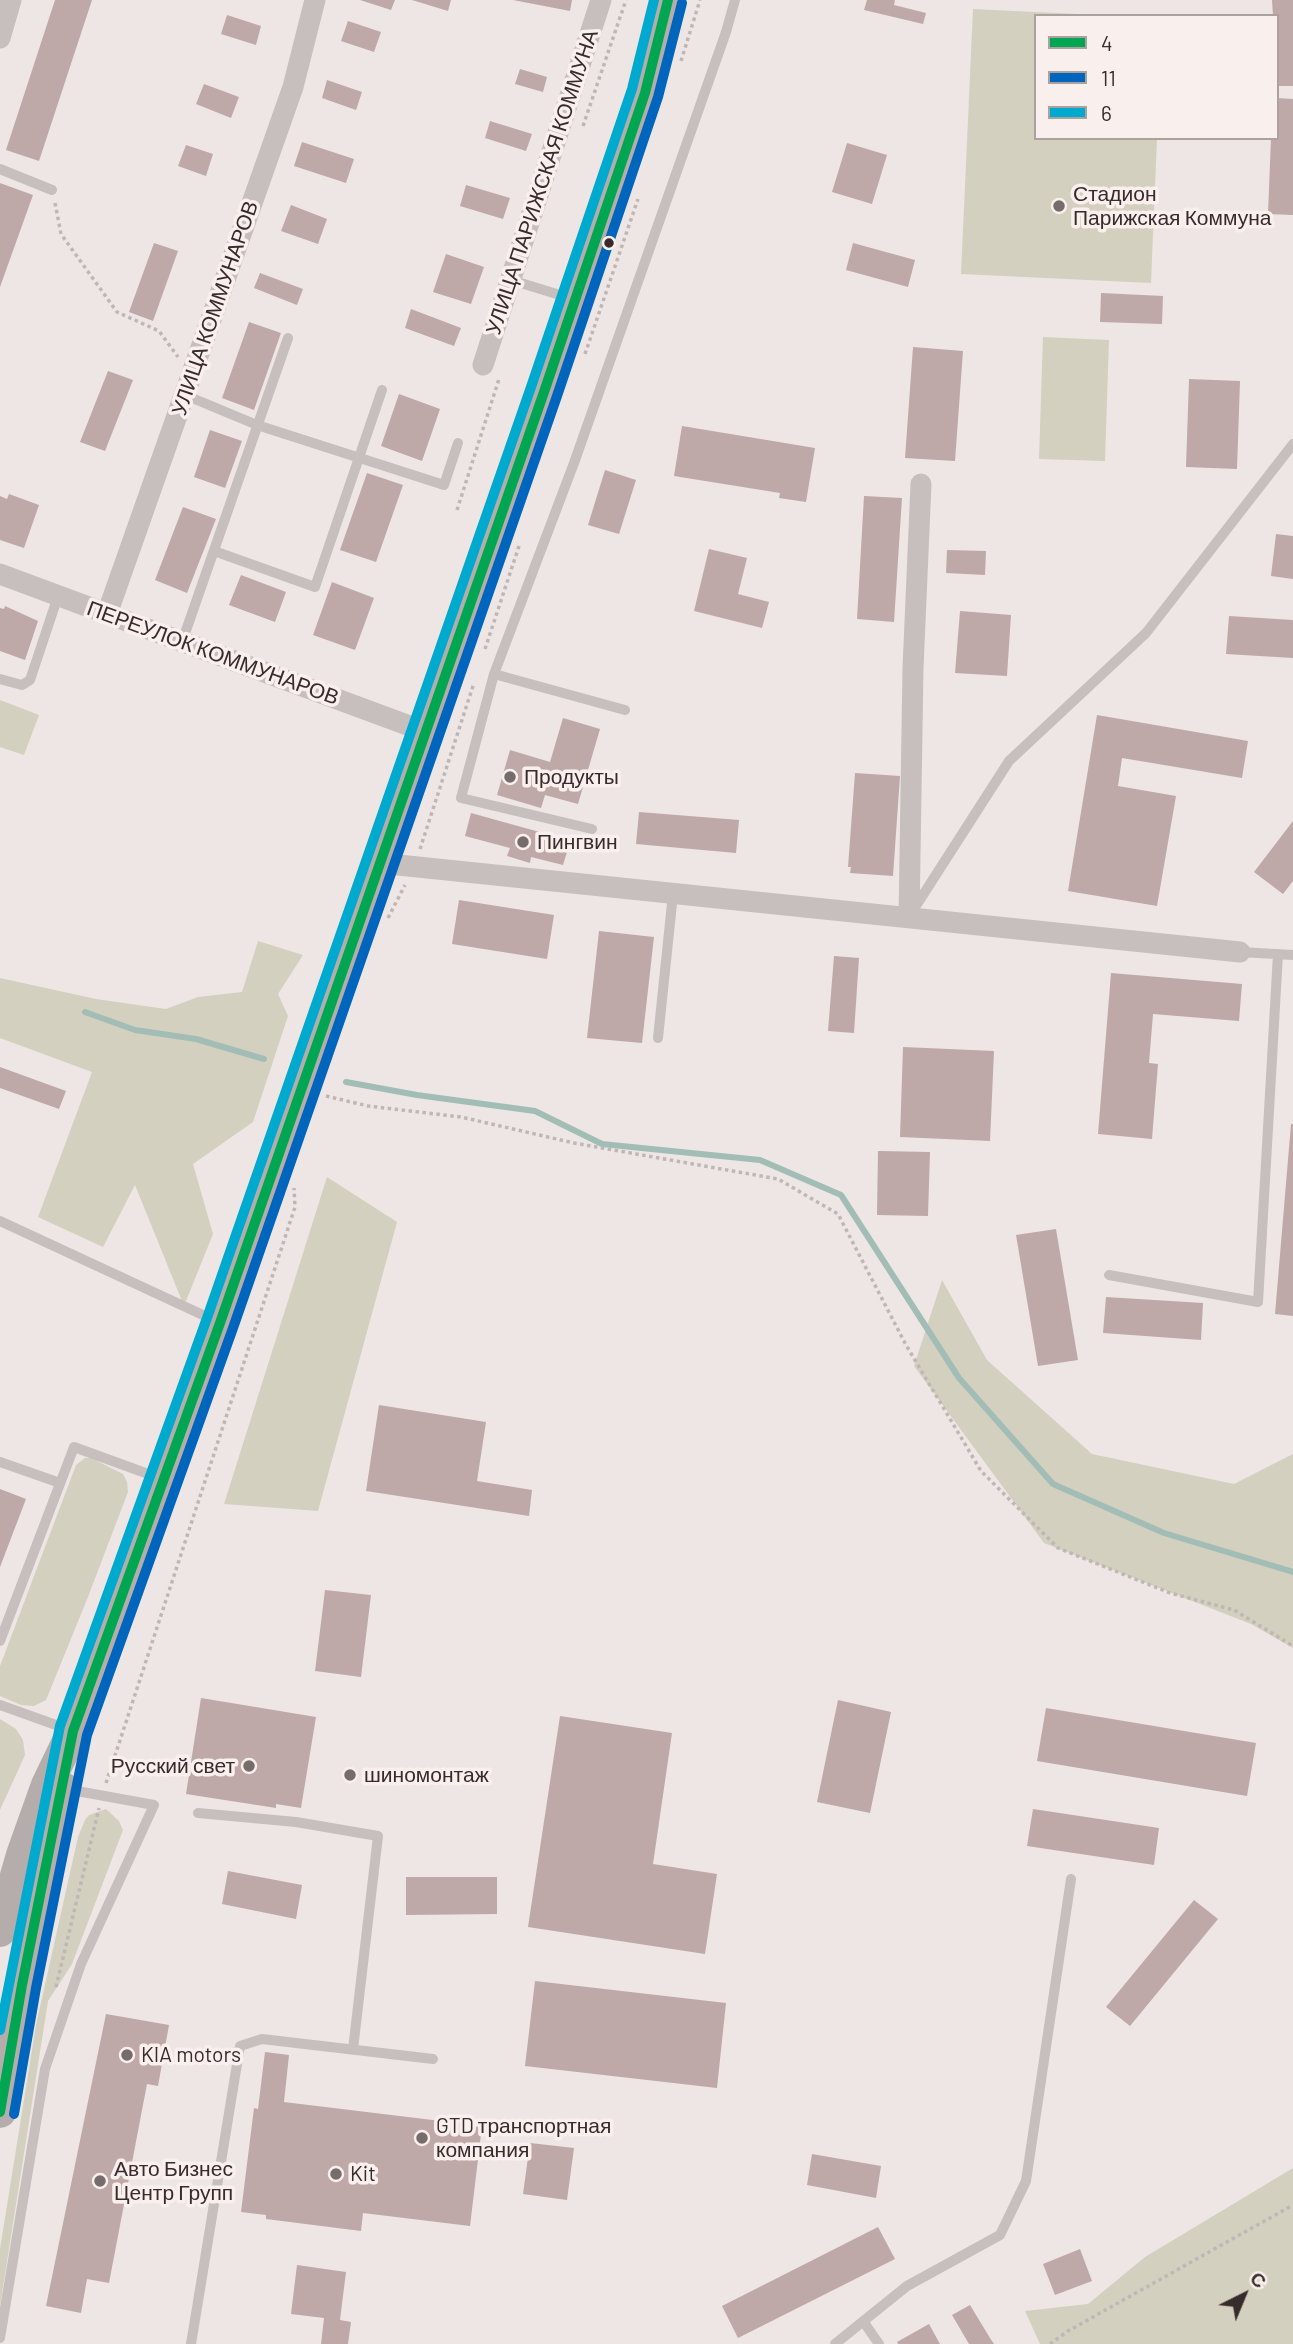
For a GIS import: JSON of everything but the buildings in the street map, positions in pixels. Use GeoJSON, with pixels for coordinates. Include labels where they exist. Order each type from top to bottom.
{"type":"FeatureCollection","features":[{"type":"Feature","properties":{"kind":"main road"},"geometry":{"type":"LineString","coordinates":[[0,1931],[22,1855],[55,1786],[220,1323],[576,300],[645,93],[668,0]]}},
{"type":"Feature","properties":{"kind":"main road"},"geometry":{"type":"LineString","coordinates":[[0,2112],[55,1786]]}},
{"type":"Feature","properties":{"kind":"street"},"geometry":{"type":"LineString","coordinates":[[0,38],[11,0]]}},
{"type":"Feature","properties":{"kind":"street","name":"УЛИЦА КОММУНАРОВ"},"geometry":{"type":"LineString","coordinates":[[107,614],[293,88],[315,0]]}},
{"type":"Feature","properties":{"kind":"street","name":"УЛИЦА ПАРИЖСКАЯ КОММУНА"},"geometry":{"type":"LineString","coordinates":[[483,365],[601,0]]}},
{"type":"Feature","properties":{"kind":"street"},"geometry":{"type":"LineString","coordinates":[[909,918],[913,668],[921,484]]}},
{"type":"Feature","properties":{"kind":"street","name":"ПЕРЕУЛОК КОММУНАРОВ"},"geometry":{"type":"LineString","coordinates":[[0,574],[426,732]]}},
{"type":"Feature","properties":{"kind":"street"},"geometry":{"type":"LineString","coordinates":[[379,863],[1240,952]]}},
{"type":"Feature","properties":{"kind":"lane"},"geometry":{"type":"LineString","coordinates":[[592,829],[461,798],[494,674],[578,450],[735,0]]}},
{"type":"Feature","properties":{"kind":"lane"},"geometry":{"type":"LineString","coordinates":[[0,169],[52,190]]}},
{"type":"Feature","properties":{"kind":"lane"},"geometry":{"type":"LineString","coordinates":[[511,280],[576,300]]}},
{"type":"Feature","properties":{"kind":"lane"},"geometry":{"type":"LineString","coordinates":[[182,642],[288,338]]}},
{"type":"Feature","properties":{"kind":"lane"},"geometry":{"type":"LineString","coordinates":[[188,385],[257,425],[444,485],[457,443]]}},
{"type":"Feature","properties":{"kind":"lane"},"geometry":{"type":"LineString","coordinates":[[214,551],[315,587],[382,390]]}},
{"type":"Feature","properties":{"kind":"lane"},"geometry":{"type":"LineString","coordinates":[[909,918],[1009,761],[1146,633],[1293,444]]}},
{"type":"Feature","properties":{"kind":"lane"},"geometry":{"type":"LineString","coordinates":[[0,679],[22,685],[30,680],[58,596]]}},
{"type":"Feature","properties":{"kind":"lane"},"geometry":{"type":"LineString","coordinates":[[494,674],[625,710]]}},
{"type":"Feature","properties":{"kind":"lane"},"geometry":{"type":"LineString","coordinates":[[658,1038],[673,894]]}},
{"type":"Feature","properties":{"kind":"lane"},"geometry":{"type":"LineString","coordinates":[[1240,952],[1293,956]]}},
{"type":"Feature","properties":{"kind":"lane"},"geometry":{"type":"LineString","coordinates":[[1108,1275],[1258,1302],[1278,954]]}},
{"type":"Feature","properties":{"kind":"lane"},"geometry":{"type":"LineString","coordinates":[[0,1221],[220,1323]]}},
{"type":"Feature","properties":{"kind":"lane"},"geometry":{"type":"LineString","coordinates":[[0,1641],[74,1447],[164,1479]]}},
{"type":"Feature","properties":{"kind":"lane"},"geometry":{"type":"LineString","coordinates":[[0,1462],[60,1483]]}},
{"type":"Feature","properties":{"kind":"lane"},"geometry":{"type":"LineString","coordinates":[[0,1705],[73,1731]]}},
{"type":"Feature","properties":{"kind":"lane"},"geometry":{"type":"LineString","coordinates":[[0,2338],[46,2069],[81,1965],[154,1805],[55,1786]]}},
{"type":"Feature","properties":{"kind":"lane"},"geometry":{"type":"LineString","coordinates":[[198,1813],[296,1822],[378,1836],[353,2049]]}},
{"type":"Feature","properties":{"kind":"lane"},"geometry":{"type":"LineString","coordinates":[[835,2344],[907,2286],[1000,2235],[1026,2181],[1071,1879]]}},
{"type":"Feature","properties":{"kind":"lane"},"geometry":{"type":"LineString","coordinates":[[191,2344],[240,2046],[262,2039],[433,2059]]}},
{"type":"Feature","properties":{"kind":"lane"},"geometry":{"type":"LineString","coordinates":[[863,2321],[879,2344]]}},
{"type":"Feature","properties":{"kind":"path"},"geometry":{"type":"LineString","coordinates":[[52,190],[61,234],[117,313],[159,331],[188,385]]}},
{"type":"Feature","properties":{"kind":"path"},"geometry":{"type":"LineString","coordinates":[[582,363],[623,247]]}},
{"type":"Feature","properties":{"kind":"path"},"geometry":{"type":"LineString","coordinates":[[457,510],[498,381]]}},
{"type":"Feature","properties":{"kind":"path"},"geometry":{"type":"LineString","coordinates":[[484,654],[523,534]]}},
{"type":"Feature","properties":{"kind":"path"},"geometry":{"type":"LineString","coordinates":[[385,923],[415,867],[475,680]]}},
{"type":"Feature","properties":{"kind":"path"},"geometry":{"type":"LineString","coordinates":[[300,1090],[368,1106],[461,1117],[574,1143],[778,1179],[838,1214],[906,1345],[982,1471],[1058,1548],[1170,1593],[1234,1610],[1293,1646]]}},
{"type":"Feature","properties":{"kind":"path"},"geometry":{"type":"LineString","coordinates":[[56,1990],[58,1972],[102,1796],[295,1207],[294,1185]]}},
{"type":"Feature","properties":{"kind":"path"},"geometry":{"type":"LineString","coordinates":[[1050,2344],[1293,2205]]}},
{"type":"Feature","properties":{"kind":"shaded area","name":"Стадион Парижская Коммуна"},"geometry":{"type":"Polygon","coordinates":[[[973,9],[1077,14],[1034,14],[1034,140],[1157,140],[1151,283],[961,274],[973,9]]]}},
{"type":"Feature","properties":{"kind":"shaded area"},"geometry":{"type":"Polygon","coordinates":[[[1043,337],[1109,340],[1105,461],[1039,459],[1043,337]]]}},
{"type":"Feature","properties":{"kind":"shaded area"},"geometry":{"type":"Polygon","coordinates":[[[0,700],[39,715],[24,755],[0,747],[0,700]]]}},
{"type":"Feature","properties":{"kind":"shaded area"},"geometry":{"type":"Polygon","coordinates":[[[258,941],[303,955],[278,994],[288,1016],[253,1122],[193,1164],[213,1234],[184,1306],[135,1185],[103,1247],[38,1217],[92,1072],[0,1038],[0,978],[96,999],[166,1009],[198,997],[242,992],[258,941]]]}},
{"type":"Feature","properties":{"kind":"shaded area"},"geometry":{"type":"Polygon","coordinates":[[[327,1177],[397,1222],[318,1511],[224,1504],[327,1177]]]}},
{"type":"Feature","properties":{"kind":"shaded area"},"geometry":{"type":"Polygon","coordinates":[[[942,1280],[987,1360],[1092,1454],[1234,1484],[1293,1454],[1293,1648],[1251,1624],[1044,1543],[914,1366],[942,1280]]]}},
{"type":"Feature","properties":{"kind":"shaded area"},"geometry":{"type":"Polygon","coordinates":[[[85,1458],[91,1458],[123,1474],[128,1492],[46,1700],[34,1706],[21,1705],[0,1696],[0,1666],[76,1465],[85,1458]]]}},
{"type":"Feature","properties":{"kind":"shaded area"},"geometry":{"type":"Polygon","coordinates":[[[0,1719],[16,1729],[23,1740],[25,1755],[0,1810],[0,1719]]]}},
{"type":"Feature","properties":{"kind":"shaded area"},"geometry":{"type":"Polygon","coordinates":[[[106,1809],[119,1821],[123,1830],[72,1964],[48,2001],[0,2306],[0,2249],[36,2025],[78,1837],[89,1815],[106,1809]]]}},
{"type":"Feature","properties":{"kind":"shaded area"},"geometry":{"type":"Polygon","coordinates":[[[1293,2168],[1293,2344],[1040,2344],[1025,2311],[1088,2304],[1145,2257],[1293,2168]]]}},
{"type":"Feature","properties":{"kind":"waterway"},"geometry":{"type":"LineString","coordinates":[[85,1012],[135,1030],[196,1039],[264,1059]]}},
{"type":"Feature","properties":{"kind":"waterway"},"geometry":{"type":"LineString","coordinates":[[346,1082],[535,1111],[602,1144],[760,1160],[841,1195],[959,1378],[1053,1484],[1164,1533],[1293,1572]]}},
{"type":"Feature","properties":{"kind":"transit line","name":"6"},"geometry":{"type":"LineString","coordinates":[[0,2030],[60,1726],[207,1318],[531,387],[632,89],[654,0]]}},
{"type":"Feature","properties":{"kind":"transit line","name":"4"},"geometry":{"type":"LineString","coordinates":[[0,2112],[22,1985],[73,1731],[220,1323],[544,392],[645,93],[668,0]]}},
{"type":"Feature","properties":{"kind":"transit line","name":"11"},"geometry":{"type":"LineString","coordinates":[[14,2114],[36,1988],[87,1735],[233,1328],[557,396],[658,97],[682,3]]}},
{"type":"Feature","properties":{"kind":"place","name":"Стадион Парижская Коммуна"},"geometry":{"type":"Point","coordinates":[1059,206]}},
{"type":"Feature","properties":{"kind":"place","name":"Продукты"},"geometry":{"type":"Point","coordinates":[510,777]}},
{"type":"Feature","properties":{"kind":"place","name":"Пингвин"},"geometry":{"type":"Point","coordinates":[523,842]}},
{"type":"Feature","properties":{"kind":"place","name":"Русский свет"},"geometry":{"type":"Point","coordinates":[249,1766]}},
{"type":"Feature","properties":{"kind":"place","name":"шиномонтаж"},"geometry":{"type":"Point","coordinates":[350,1775]}},
{"type":"Feature","properties":{"kind":"place","name":"KIA motors"},"geometry":{"type":"Point","coordinates":[127,2055]}},
{"type":"Feature","properties":{"kind":"place","name":"GTD транспортная компания"},"geometry":{"type":"Point","coordinates":[422,2138]}},
{"type":"Feature","properties":{"kind":"place","name":"Kit"},"geometry":{"type":"Point","coordinates":[336,2174]}},
{"type":"Feature","properties":{"kind":"place","name":"Авто Бизнес Центр Групп"},"geometry":{"type":"Point","coordinates":[100,2181]}}]}
